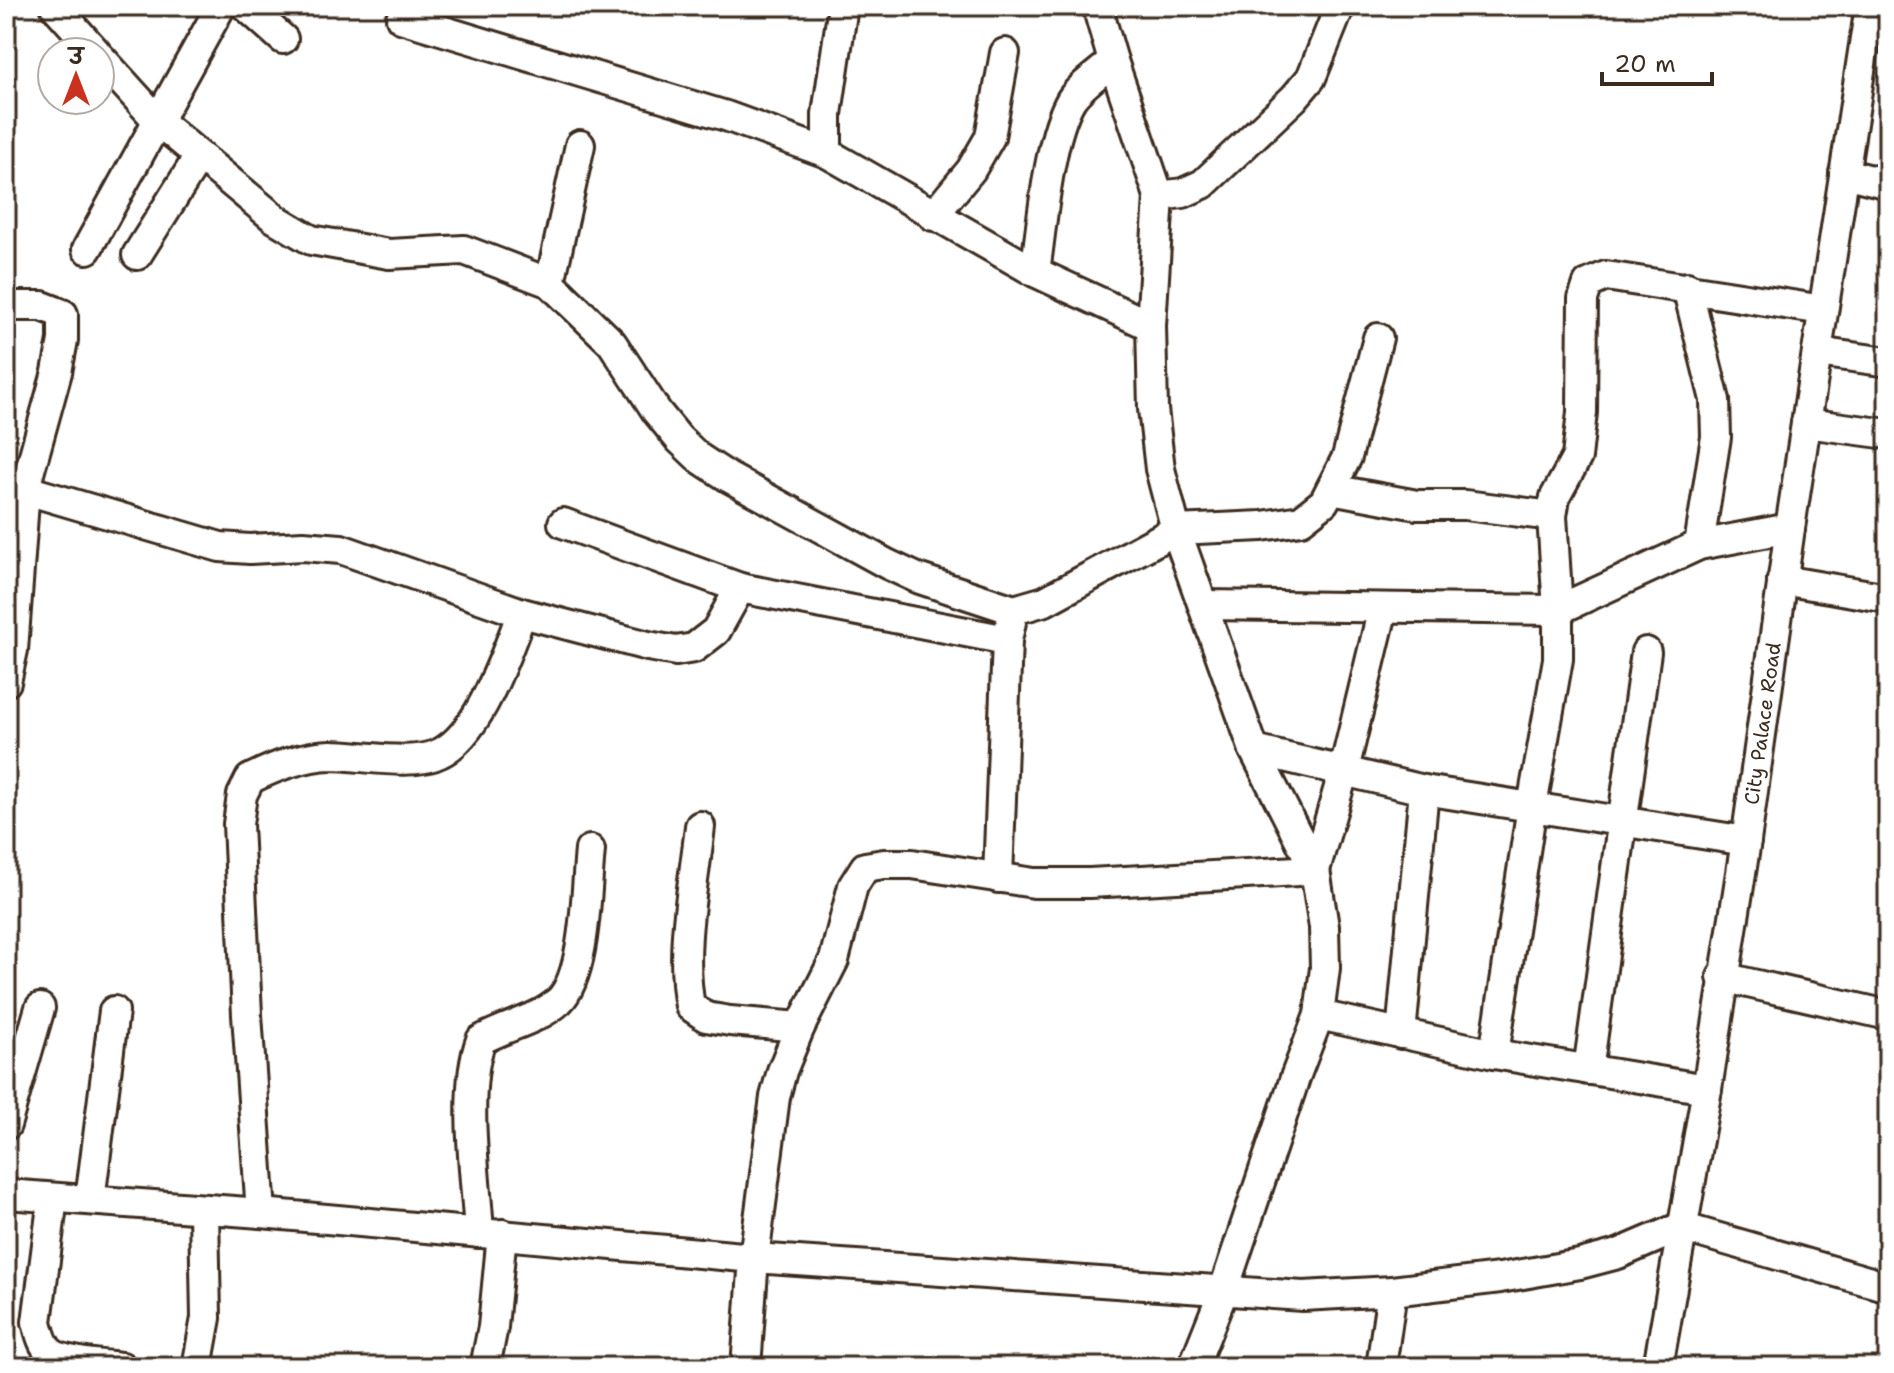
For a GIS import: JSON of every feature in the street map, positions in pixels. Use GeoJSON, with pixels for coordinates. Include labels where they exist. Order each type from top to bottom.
{"type":"FeatureCollection","features":[{"type":"Feature","properties":{"kind":"street"},"geometry":{"type":"LineString","coordinates":[[55,6],[82,36]]}},
{"type":"Feature","properties":{"kind":"street"},"geometry":{"type":"LineString","coordinates":[[87,249],[221,6]]}},
{"type":"Feature","properties":{"kind":"street"},"geometry":{"type":"LineString","coordinates":[[246,6],[283,39]]}},
{"type":"Feature","properties":{"kind":"street"},"geometry":{"type":"LineString","coordinates":[[827,153],[827,114],[843,6]]}},
{"type":"Feature","properties":{"kind":"street"},"geometry":{"type":"LineString","coordinates":[[1097,6],[1159,196],[1151,326],[1153,409],[1160,469],[1176,530],[1254,750],[1315,870],[1324,927],[1325,968],[1319,1015],[1223,1292],[1193,1367]]}},
{"type":"Feature","properties":{"kind":"street"},"geometry":{"type":"LineString","coordinates":[[1159,196],[1183,193],[1203,184],[1294,98],[1311,78],[1340,6]]}},
{"type":"Feature","properties":{"kind":"street","name":"City Palace Road"},"geometry":{"type":"LineString","coordinates":[[1658,1367],[1707,1089],[1722,977],[1746,841],[1782,580],[1870,6]]}},
{"type":"Feature","properties":{"kind":"street"},"geometry":{"type":"LineString","coordinates":[[401,18],[726,116],[827,153],[1035,272],[1151,326]]}},
{"type":"Feature","properties":{"kind":"street"},"geometry":{"type":"LineString","coordinates":[[933,216],[971,170],[990,137],[1005,53]]}},
{"type":"Feature","properties":{"kind":"street"},"geometry":{"type":"LineString","coordinates":[[1035,272],[1049,176],[1060,128],[1072,98],[1113,61]]}},
{"type":"Feature","properties":{"kind":"street"},"geometry":{"type":"LineString","coordinates":[[116,75],[159,122],[198,158],[274,218],[311,240],[389,254],[464,250],[550,283],[612,343],[657,412],[699,458],[887,564],[917,578],[1014,610],[1045,601],[1176,530],[1262,526],[1301,520],[1324,502],[1347,457],[1378,338]]}},
{"type":"Feature","properties":{"kind":"street"},"geometry":{"type":"LineString","coordinates":[[550,283],[580,145]]}},
{"type":"Feature","properties":{"kind":"street"},"geometry":{"type":"LineString","coordinates":[[137,255],[198,158]]}},
{"type":"Feature","properties":{"kind":"street"},"geometry":{"type":"LineString","coordinates":[[1844,173],[1888,184]]}},
{"type":"Feature","properties":{"kind":"street"},"geometry":{"type":"LineString","coordinates":[[1494,1054],[1558,659],[1552,516],[1555,497],[1577,457],[1582,412],[1583,299],[1588,284],[1606,276],[1823,310]]}},
{"type":"Feature","properties":{"kind":"street"},"geometry":{"type":"LineString","coordinates":[[1687,287],[1715,400],[1716,437],[1699,545]]}},
{"type":"Feature","properties":{"kind":"street"},"geometry":{"type":"LineString","coordinates":[[6,306],[42,306],[63,314],[63,340],[57,372],[16,486],[13,650],[6,682]]}},
{"type":"Feature","properties":{"kind":"street"},"geometry":{"type":"LineString","coordinates":[[1817,352],[1888,362]]}},
{"type":"Feature","properties":{"kind":"street"},"geometry":{"type":"LineString","coordinates":[[1806,423],[1888,434]]}},
{"type":"Feature","properties":{"kind":"street"},"geometry":{"type":"LineString","coordinates":[[16,486],[220,547],[341,549],[522,613],[676,651],[694,648],[716,631],[740,588]]}},
{"type":"Feature","properties":{"kind":"street"},"geometry":{"type":"LineString","coordinates":[[1331,489],[1417,505],[1465,505],[1552,516]]}},
{"type":"Feature","properties":{"kind":"street"},"geometry":{"type":"LineString","coordinates":[[563,523],[740,588],[1007,640]]}},
{"type":"Feature","properties":{"kind":"street"},"geometry":{"type":"LineString","coordinates":[[1204,605],[1558,610],[1699,545],[1790,528]]}},
{"type":"Feature","properties":{"kind":"street"},"geometry":{"type":"LineString","coordinates":[[1782,580],[1888,598]]}},
{"type":"Feature","properties":{"kind":"street"},"geometry":{"type":"LineString","coordinates":[[1315,870],[1344,770],[1383,608]]}},
{"type":"Feature","properties":{"kind":"street"},"geometry":{"type":"LineString","coordinates":[[998,878],[1007,640],[1014,610]]}},
{"type":"Feature","properties":{"kind":"street"},"geometry":{"type":"LineString","coordinates":[[261,1213],[247,1015],[239,838],[242,795],[250,779],[304,758],[331,755],[418,759],[441,753],[476,716],[493,685],[522,613]]}},
{"type":"Feature","properties":{"kind":"street"},"geometry":{"type":"LineString","coordinates":[[1588,1070],[1646,652]]}},
{"type":"Feature","properties":{"kind":"street"},"geometry":{"type":"LineString","coordinates":[[1254,750],[1424,790],[1746,841]]}},
{"type":"Feature","properties":{"kind":"street"},"geometry":{"type":"LineString","coordinates":[[1401,1034],[1424,790]]}},
{"type":"Feature","properties":{"kind":"street"},"geometry":{"type":"LineString","coordinates":[[700,826],[687,947],[686,986],[690,1006],[706,1017],[800,1027]]}},
{"type":"Feature","properties":{"kind":"street"},"geometry":{"type":"LineString","coordinates":[[485,1367],[493,1327],[490,1234],[471,1086],[474,1058],[481,1040],[502,1028],[536,1016],[560,1000],[572,983],[579,959],[590,850]]}},
{"type":"Feature","properties":{"kind":"street"},"geometry":{"type":"LineString","coordinates":[[746,1367],[754,1258],[775,1097],[800,1027],[834,960],[853,886],[865,867],[912,864],[1034,883],[1090,883],[1315,870]]}},
{"type":"Feature","properties":{"kind":"street"},"geometry":{"type":"LineString","coordinates":[[1722,977],[1888,1015]]}},
{"type":"Feature","properties":{"kind":"street"},"geometry":{"type":"LineString","coordinates":[[6,1125],[40,1008]]}},
{"type":"Feature","properties":{"kind":"street"},"geometry":{"type":"LineString","coordinates":[[90,1200],[114,1011]]}},
{"type":"Feature","properties":{"kind":"street"},"geometry":{"type":"LineString","coordinates":[[1319,1015],[1494,1054],[1707,1089]]}},
{"type":"Feature","properties":{"kind":"street"},"geometry":{"type":"LineString","coordinates":[[6,1194],[261,1213],[754,1258],[1303,1296],[1392,1291],[1500,1278],[1580,1264],[1618,1254],[1681,1227],[1888,1287]]}},
{"type":"Feature","properties":{"kind":"street"},"geometry":{"type":"LineString","coordinates":[[53,1198],[37,1322],[41,1340],[52,1355],[122,1367]]}},
{"type":"Feature","properties":{"kind":"street"},"geometry":{"type":"LineString","coordinates":[[197,1367],[206,1318],[204,1210]]}},
{"type":"Feature","properties":{"kind":"street"},"geometry":{"type":"LineString","coordinates":[[1381,1367],[1392,1291]]}}]}
